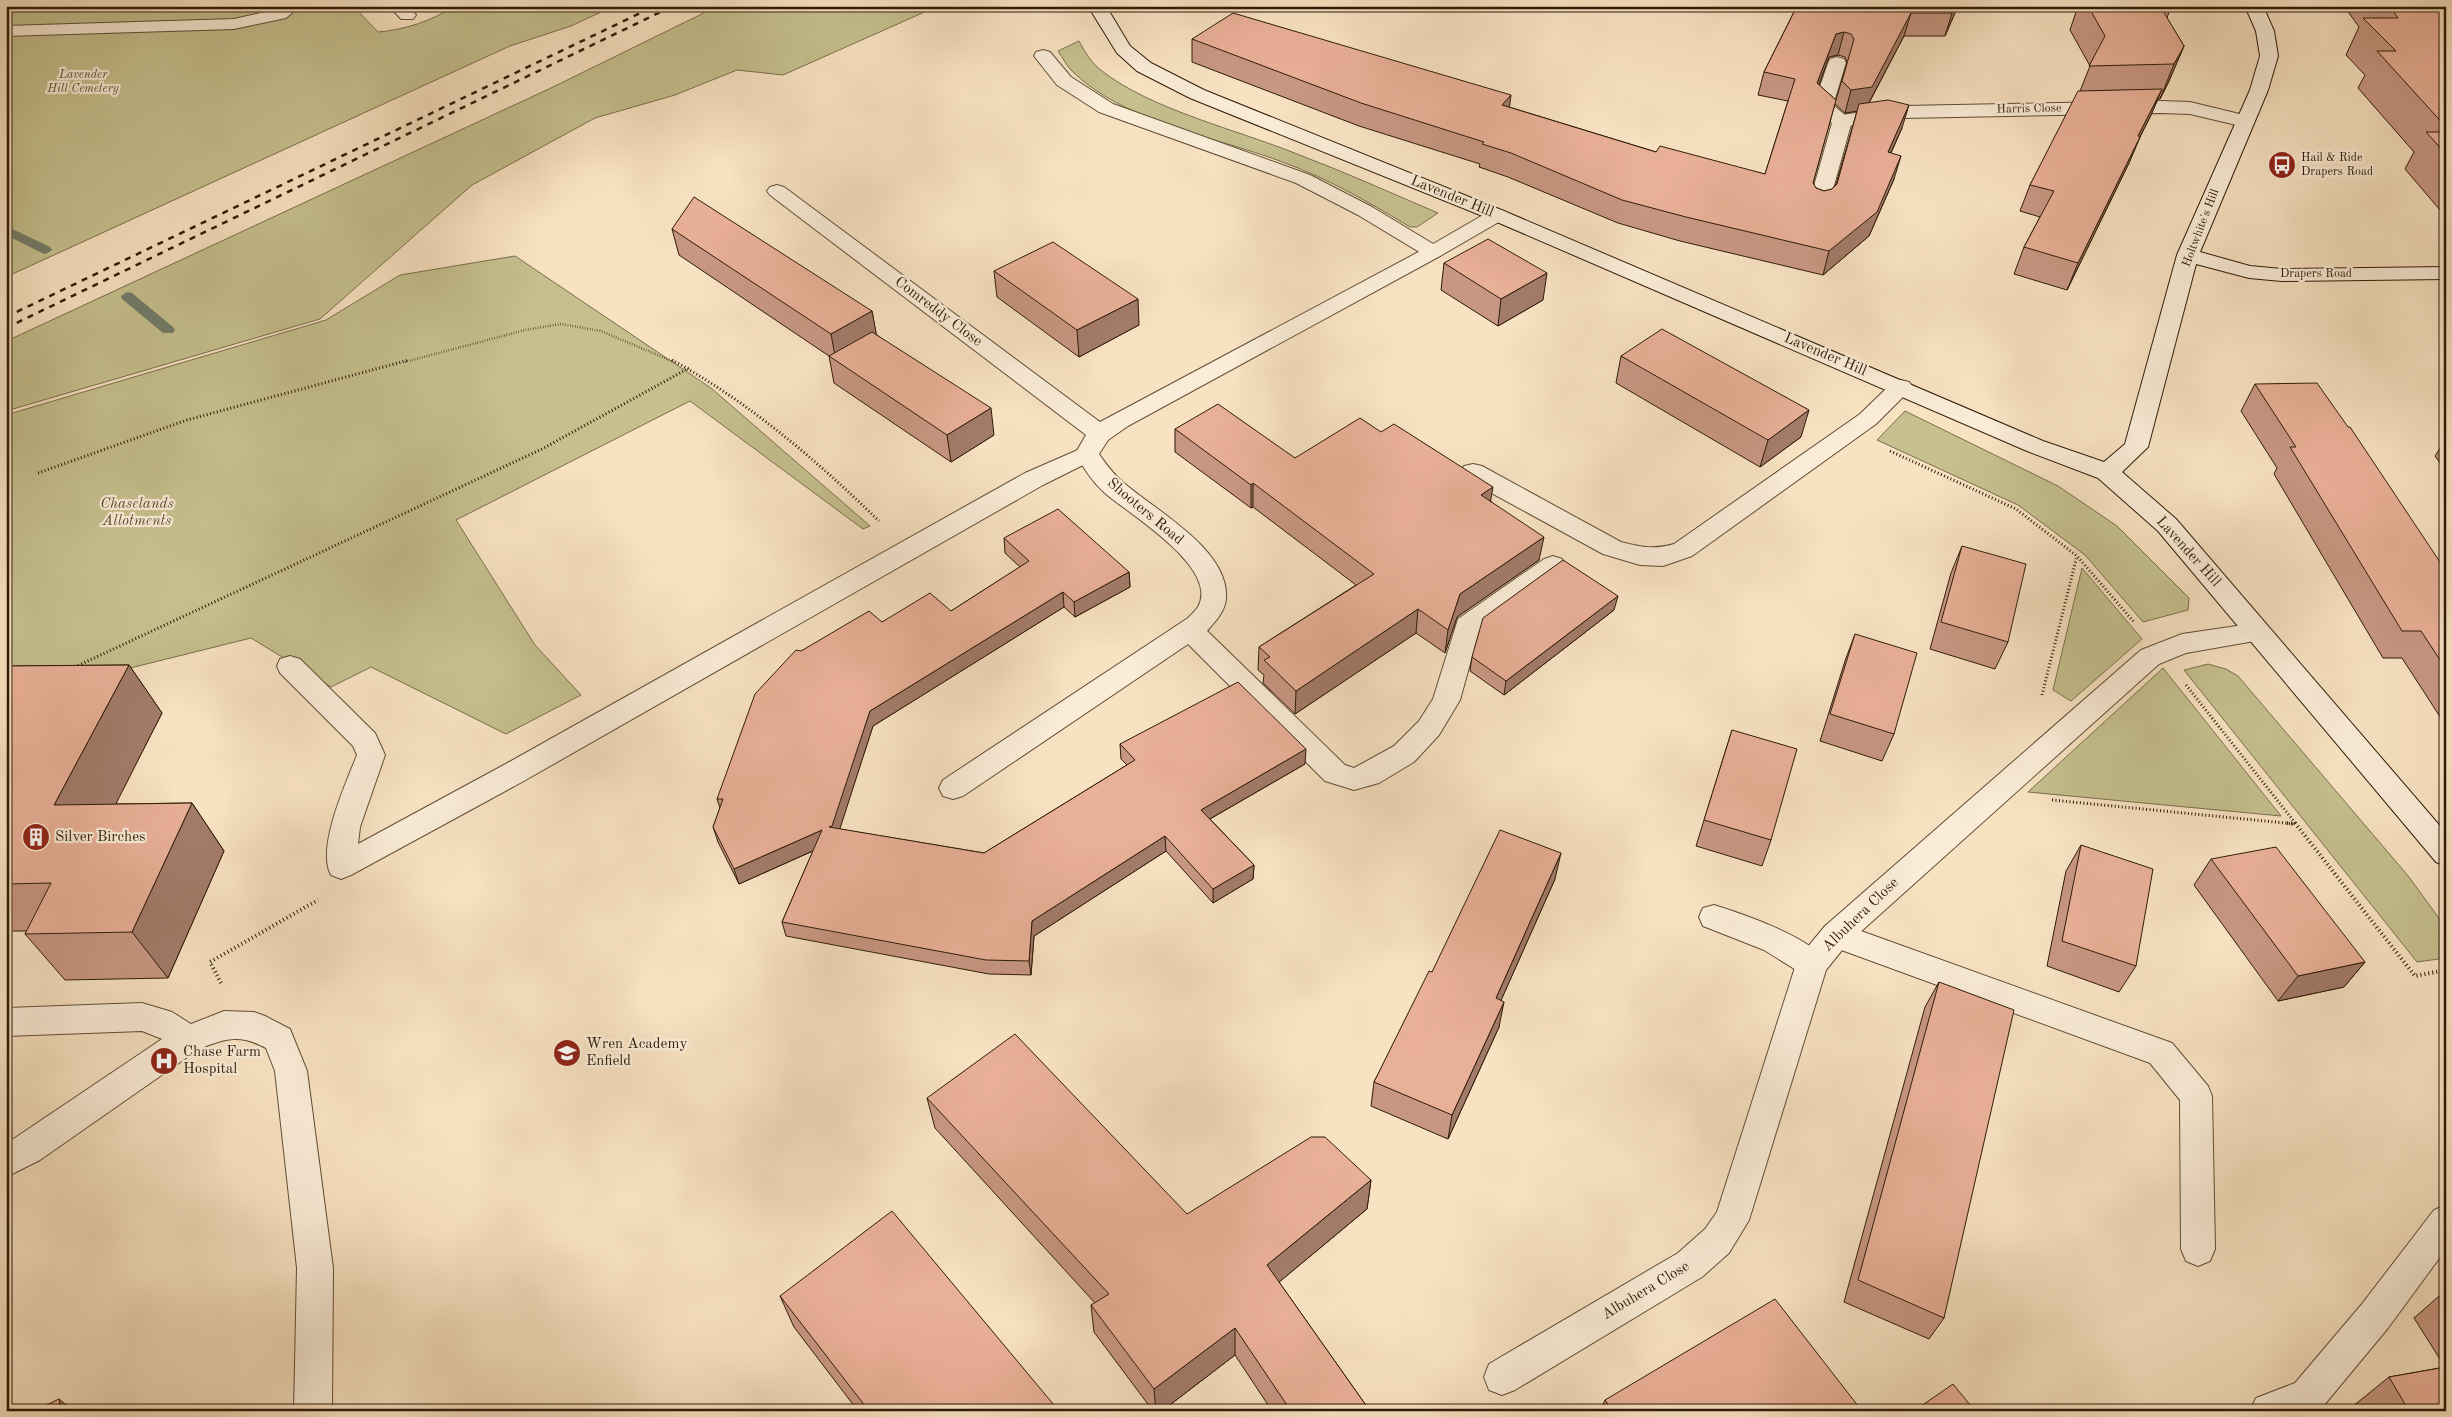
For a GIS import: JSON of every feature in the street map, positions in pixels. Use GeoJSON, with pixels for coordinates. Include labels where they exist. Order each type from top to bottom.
{"type":"FeatureCollection","features":[{"type":"Feature","properties":{"kind":"street"},"geometry":{"type":"LineString","coordinates":[[6,31],[234,24],[280,14],[292,6]]}},
{"type":"Feature","properties":{"kind":"street","name":"Lavender Hill"},"geometry":{"type":"LineString","coordinates":[[1097,6],[1123,50],[1144,67],[1197,94],[1497,215],[2035,446],[2107,472],[2167,525],[2446,854]]}},
{"type":"Feature","properties":{"kind":"street","name":"Holtwhite's Hill"},"geometry":{"type":"LineString","coordinates":[[2107,472],[2136,447],[2188,255],[2259,90],[2269,56],[2265,31],[2254,6]]}},
{"type":"Feature","properties":{"kind":"street"},"geometry":{"type":"LineString","coordinates":[[1044,56],[1064,81],[1106,108],[1302,179],[1365,211],[1433,252]]}},
{"type":"Feature","properties":{"kind":"street"},"geometry":{"type":"LineString","coordinates":[[1818,207],[1842,121],[1823,107],[1836,63]]}},
{"type":"Feature","properties":{"kind":"street","name":"Harris Close"},"geometry":{"type":"LineString","coordinates":[[1842,121],[1902,112],[2160,107],[2190,108],[2245,121]]}},
{"type":"Feature","properties":{"kind":"street","name":"Comreddy Close"},"geometry":{"type":"LineString","coordinates":[[776,191],[1093,444]]}},
{"type":"Feature","properties":{"kind":"street"},"geometry":{"type":"LineString","coordinates":[[341,867],[503,779],[910,551],[1093,444],[1497,215]]}},
{"type":"Feature","properties":{"kind":"street","name":"Drapers Road"},"geometry":{"type":"LineString","coordinates":[[2188,255],[2249,272],[2282,275],[2446,273]]}},
{"type":"Feature","properties":{"kind":"street"},"geometry":{"type":"LineString","coordinates":[[1473,472],[1612,548],[1640,556],[1663,557],[1682,550],[1868,419],[1900,387]]}},
{"type":"Feature","properties":{"kind":"street","name":"Shooters Road"},"geometry":{"type":"LineString","coordinates":[[953,788],[1190,630],[1209,611],[1214,599],[1213,583],[1209,571],[1198,556],[1117,491],[1100,474],[1093,444]]}},
{"type":"Feature","properties":{"kind":"street"},"geometry":{"type":"LineString","coordinates":[[1190,630],[1334,773],[1354,779],[1369,775],[1404,754],[1429,728],[1446,700],[1467,626],[1553,565]]}},
{"type":"Feature","properties":{"kind":"street","name":"Albuhera Close"},"geometry":{"type":"LineString","coordinates":[[1502,1377],[1690,1265],[1717,1241],[1732,1220],[1812,964],[1836,935],[2150,657],[2182,644],[2257,632]]}},
{"type":"Feature","properties":{"kind":"street"},"geometry":{"type":"LineString","coordinates":[[290,666],[366,740],[371,755],[345,827],[341,867]]}},
{"type":"Feature","properties":{"kind":"street"},"geometry":{"type":"LineString","coordinates":[[1714,917],[1775,941],[1812,964]]}},
{"type":"Feature","properties":{"kind":"street"},"geometry":{"type":"LineString","coordinates":[[1836,935],[2161,1053],[2196,1096],[2198,1250]]}},
{"type":"Feature","properties":{"kind":"street"},"geometry":{"type":"LineString","coordinates":[[6,1022],[142,1017],[161,1022],[188,1039]]}},
{"type":"Feature","properties":{"kind":"street"},"geometry":{"type":"LineString","coordinates":[[6,1162],[28,1149],[188,1039],[224,1025],[254,1026],[279,1039],[291,1071],[315,1268],[313,1411]]}},
{"type":"Feature","properties":{"kind":"street"},"geometry":{"type":"LineString","coordinates":[[2269,1411],[2307,1397],[2375,1316],[2446,1221]]}},
{"type":"Feature","properties":{"kind":"path"},"geometry":{"type":"LineString","coordinates":[[38,473],[188,420],[548,324],[569,324],[596,328],[690,368],[721,386],[772,423],[824,468],[910,551]]}},
{"type":"Feature","properties":{"kind":"path"},"geometry":{"type":"LineString","coordinates":[[69,670],[542,449],[690,368]]}},
{"type":"Feature","properties":{"kind":"path"},"geometry":{"type":"LineString","coordinates":[[2042,695],[2077,556]]}},
{"type":"Feature","properties":{"kind":"path"},"geometry":{"type":"LineString","coordinates":[[1994,795],[2295,824]]}},
{"type":"Feature","properties":{"kind":"path"},"geometry":{"type":"LineString","coordinates":[[224,1025],[225,990],[210,962],[350,881],[341,867]]}},
{"type":"Feature","properties":{"kind":"green space","name":"Lavender Hill Cemetery"},"geometry":{"type":"Polygon","coordinates":[[[6,6],[353,6],[378,32],[417,24],[437,16],[454,6],[614,6],[571,26],[510,46],[6,277],[6,6]]]}},
{"type":"Feature","properties":{"kind":"green space"},"geometry":{"type":"Polygon","coordinates":[[[718,6],[938,6],[783,75],[737,70],[675,95],[595,118],[472,185],[320,319],[6,411],[6,341],[553,87],[718,6]]]}},
{"type":"Feature","properties":{"kind":"green space"},"geometry":{"type":"Polygon","coordinates":[[[1079,41],[1098,68],[1122,85],[1145,97],[1196,118],[1315,161],[1438,213],[1417,227],[1410,227],[1349,192],[1301,169],[1174,127],[1119,104],[1095,90],[1074,73],[1058,51],[1079,41]]]}},
{"type":"Feature","properties":{"kind":"green space","name":"Chaselands Allotments"},"geometry":{"type":"Polygon","coordinates":[[[515,256],[711,388],[870,526],[863,529],[690,401],[456,520],[535,645],[581,695],[506,734],[371,667],[331,687],[251,638],[66,684],[6,710],[6,415],[326,320],[400,275],[515,256]]]}},
{"type":"Feature","properties":{"kind":"green space"},"geometry":{"type":"Polygon","coordinates":[[[1905,411],[2058,486],[2117,526],[2189,598],[2188,610],[2143,622],[2085,555],[2018,505],[1877,440],[1905,411]]]}},
{"type":"Feature","properties":{"kind":"green space"},"geometry":{"type":"Polygon","coordinates":[[[2082,568],[2142,639],[2071,701],[2053,690],[2082,568]]]}},
{"type":"Feature","properties":{"kind":"green space"},"geometry":{"type":"Polygon","coordinates":[[[2208,664],[2226,669],[2238,676],[2409,877],[2446,928],[2446,958],[2417,962],[2184,670],[2208,664]]]}},
{"type":"Feature","properties":{"kind":"green space"},"geometry":{"type":"Polygon","coordinates":[[[2163,668],[2281,816],[2028,792],[2163,668]]]}},
{"type":"Feature","properties":{"kind":"building"},"geometry":{"type":"Polygon","coordinates":[[[1797,6],[1955,6],[1952,13],[1911,13],[1872,87],[1851,90],[1842,81],[1854,39],[1851,34],[1844,32],[1836,34],[1817,83],[1836,100],[1813,183],[1816,188],[1824,191],[1832,189],[1837,184],[1859,104],[1888,100],[1909,105],[1888,152],[1901,156],[1877,212],[1829,251],[1622,200],[1511,153],[1482,144],[1484,142],[1361,103],[1192,39],[1233,13],[1511,95],[1502,105],[1656,152],[1660,146],[1765,174],[1795,79],[1764,72],[1797,6]]]}},
{"type":"Feature","properties":{"kind":"building"},"geometry":{"type":"Polygon","coordinates":[[[2088,6],[2160,6],[2184,46],[2174,64],[2089,66],[2105,36],[2088,6]]]}},
{"type":"Feature","properties":{"kind":"building"},"geometry":{"type":"Polygon","coordinates":[[[2389,6],[2446,6],[2446,127],[2377,51],[2396,51],[2363,18],[2398,18],[2389,6]]]}},
{"type":"Feature","properties":{"kind":"building"},"geometry":{"type":"Polygon","coordinates":[[[2162,89],[2078,263],[2024,247],[2054,191],[2030,185],[2078,91],[2162,89]]]}},
{"type":"Feature","properties":{"kind":"building"},"geometry":{"type":"Polygon","coordinates":[[[2426,132],[2446,132],[2446,154],[2426,132]]]}},
{"type":"Feature","properties":{"kind":"building"},"geometry":{"type":"Polygon","coordinates":[[[694,197],[872,311],[831,334],[672,229],[694,197]]]}},
{"type":"Feature","properties":{"kind":"building"},"geometry":{"type":"Polygon","coordinates":[[[1488,239],[1547,273],[1501,299],[1444,263],[1488,239]]]}},
{"type":"Feature","properties":{"kind":"building"},"geometry":{"type":"Polygon","coordinates":[[[1053,242],[1138,299],[1077,330],[994,271],[1053,242]]]}},
{"type":"Feature","properties":{"kind":"building"},"geometry":{"type":"Polygon","coordinates":[[[1662,329],[1809,410],[1768,440],[1621,356],[1662,329]]]}},
{"type":"Feature","properties":{"kind":"building"},"geometry":{"type":"Polygon","coordinates":[[[872,332],[991,408],[947,435],[829,356],[872,332]]]}},
{"type":"Feature","properties":{"kind":"building"},"geometry":{"type":"Polygon","coordinates":[[[2317,383],[2348,427],[2350,427],[2446,571],[2446,669],[2421,631],[2402,631],[2290,447],[2296,447],[2255,384],[2317,383]]]}},
{"type":"Feature","properties":{"kind":"building"},"geometry":{"type":"Polygon","coordinates":[[[1218,404],[1295,458],[1360,418],[1381,432],[1394,424],[1493,487],[1481,495],[1544,537],[1460,594],[1448,630],[1418,609],[1296,691],[1264,660],[1270,657],[1259,647],[1374,574],[1253,483],[1251,485],[1175,429],[1218,404]]]}},
{"type":"Feature","properties":{"kind":"building"},"geometry":{"type":"Polygon","coordinates":[[[1058,509],[1129,572],[1074,602],[1063,592],[870,711],[832,826],[829,827],[984,853],[1135,760],[1120,744],[1238,682],[1306,749],[1201,810],[1254,865],[1213,889],[1165,836],[1032,921],[1029,961],[986,960],[782,922],[822,830],[734,869],[713,827],[723,799],[717,799],[755,694],[796,650],[801,651],[869,611],[882,622],[930,593],[951,611],[1029,561],[1004,538],[1058,509]]]}},
{"type":"Feature","properties":{"kind":"building"},"geometry":{"type":"Polygon","coordinates":[[[1962,546],[2026,564],[2008,642],[1941,622],[1962,546]]]}},
{"type":"Feature","properties":{"kind":"building"},"geometry":{"type":"Polygon","coordinates":[[[1563,560],[1618,596],[1506,681],[1472,657],[1483,618],[1563,560]]]}},
{"type":"Feature","properties":{"kind":"building"},"geometry":{"type":"Polygon","coordinates":[[[1855,634],[1917,653],[1894,734],[1830,714],[1855,634]]]}},
{"type":"Feature","properties":{"kind":"building"},"geometry":{"type":"Polygon","coordinates":[[[129,665],[54,805],[192,803],[132,932],[25,934],[51,883],[6,884],[6,666],[129,665]]]}},
{"type":"Feature","properties":{"kind":"building"},"geometry":{"type":"Polygon","coordinates":[[[1732,730],[1797,749],[1771,840],[1704,820],[1732,730]]]}},
{"type":"Feature","properties":{"kind":"building"},"geometry":{"type":"Polygon","coordinates":[[[1500,830],[1561,853],[1496,998],[1504,1002],[1452,1115],[1374,1082],[1429,971],[1432,972],[1500,830]]]}},
{"type":"Feature","properties":{"kind":"building"},"geometry":{"type":"Polygon","coordinates":[[[2081,845],[2153,869],[2136,966],[2062,941],[2081,845]]]}},
{"type":"Feature","properties":{"kind":"building"},"geometry":{"type":"Polygon","coordinates":[[[2276,847],[2365,962],[2298,976],[2211,859],[2276,847]]]}},
{"type":"Feature","properties":{"kind":"building"},"geometry":{"type":"Polygon","coordinates":[[[1939,982],[2014,1010],[1944,1318],[1858,1280],[1939,982]]]}},
{"type":"Feature","properties":{"kind":"building"},"geometry":{"type":"Polygon","coordinates":[[[1015,1034],[1187,1214],[1311,1137],[1325,1137],[1371,1180],[1267,1265],[1370,1411],[1291,1411],[1235,1328],[1154,1389],[1091,1305],[1109,1294],[927,1098],[1015,1034]]]}},
{"type":"Feature","properties":{"kind":"building"},"geometry":{"type":"Polygon","coordinates":[[[892,1211],[1059,1411],[869,1411],[780,1296],[892,1211]]]}},
{"type":"Feature","properties":{"kind":"building"},"geometry":{"type":"Polygon","coordinates":[[[1775,1299],[1862,1411],[1612,1411],[1605,1400],[1775,1299]]]}},
{"type":"Feature","properties":{"kind":"building"},"geometry":{"type":"Polygon","coordinates":[[[2446,1367],[2446,1411],[2409,1411],[2389,1377],[2446,1367]]]}},
{"type":"Feature","properties":{"kind":"building"},"geometry":{"type":"Polygon","coordinates":[[[1953,1384],[1975,1411],[1914,1411],[1953,1384]]]}},
{"type":"Feature","properties":{"kind":"building"},"geometry":{"type":"Polygon","coordinates":[[[59,1399],[61,1411],[34,1411],[59,1399]]]}},
{"type":"Feature","properties":{"kind":"waterway"},"geometry":{"type":"LineString","coordinates":[[6,230],[46,250]]}},
{"type":"Feature","properties":{"kind":"waterway"},"geometry":{"type":"LineString","coordinates":[[127,296],[168,330]]}},
{"type":"Feature","properties":{"kind":"railway"},"geometry":{"type":"LineString","coordinates":[[6,317],[655,6]]}},
{"type":"Feature","properties":{"kind":"railway"},"geometry":{"type":"LineString","coordinates":[[6,328],[673,6]]}},
{"type":"Feature","properties":{"kind":"place","name":"Hail & Ride Drapers Road"},"geometry":{"type":"Point","coordinates":[2282,165]}},
{"type":"Feature","properties":{"kind":"place","name":"Silver Birches"},"geometry":{"type":"Point","coordinates":[36,837]}},
{"type":"Feature","properties":{"kind":"place","name":"Wren Academy Enfield"},"geometry":{"type":"Point","coordinates":[567,1053]}},
{"type":"Feature","properties":{"kind":"place","name":"Chase Farm Hospital"},"geometry":{"type":"Point","coordinates":[164,1061]}}]}
